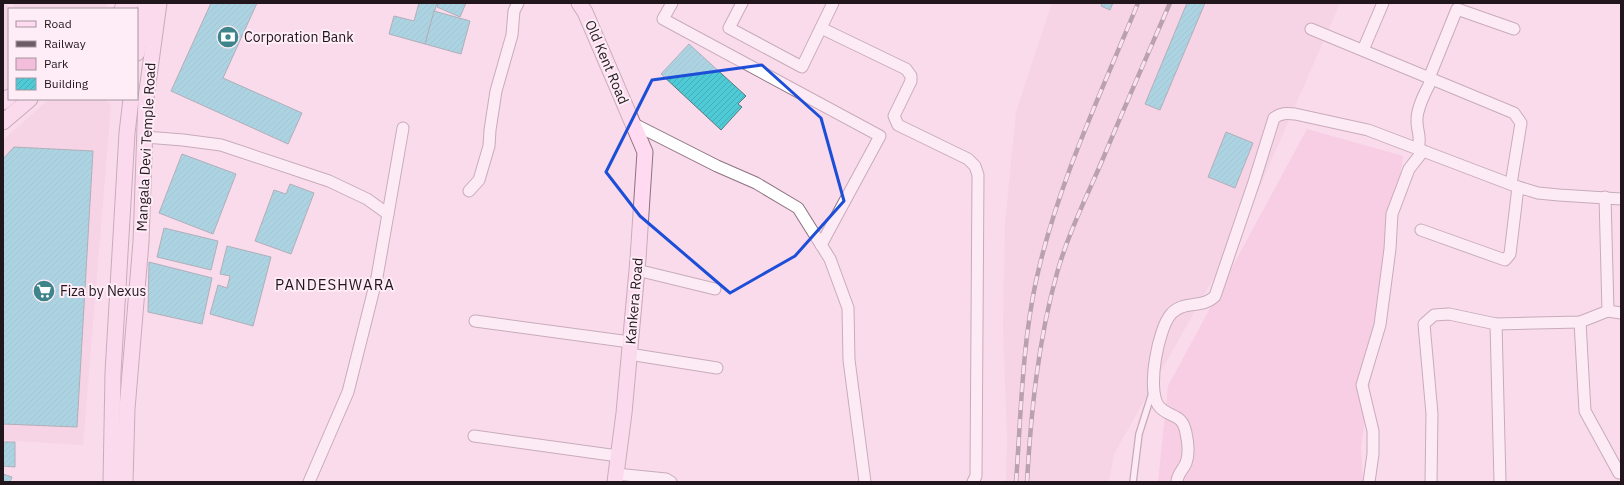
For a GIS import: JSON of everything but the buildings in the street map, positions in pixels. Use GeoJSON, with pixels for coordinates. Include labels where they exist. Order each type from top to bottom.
{"type":"FeatureCollection","features":[{"type":"Feature","properties":{"kind":"main road","name":"Mangala Devi Temple Road"},"geometry":{"type":"LineString","coordinates":[[138,47],[146,3]]}},
{"type":"Feature","properties":{"kind":"main road","name":"Mangala Devi Temple Road"},"geometry":{"type":"LineString","coordinates":[[125,482],[127,409],[140,242],[146,98],[159,3]]}},
{"type":"Feature","properties":{"kind":"main road","name":"Old Kent Road"},"geometry":{"type":"LineString","coordinates":[[579,3],[592,26],[626,104],[632,123]]}},
{"type":"Feature","properties":{"kind":"main road"},"geometry":{"type":"LineString","coordinates":[[3,122],[29,100]]}},
{"type":"Feature","properties":{"kind":"main road","name":"Mangala Devi Temple Road"},"geometry":{"type":"LineString","coordinates":[[111,482],[113,373],[127,133],[131,100]]}},
{"type":"Feature","properties":{"kind":"main road","name":"Kankera Road"},"geometry":{"type":"LineString","coordinates":[[615,478],[630,348],[645,152],[632,123]]}},
{"type":"Feature","properties":{"kind":"street"},"geometry":{"type":"LineString","coordinates":[[469,191],[479,180],[488,152],[496,91],[512,35],[514,11],[518,3]]}},
{"type":"Feature","properties":{"kind":"street"},"geometry":{"type":"LineString","coordinates":[[672,3],[663,19],[880,136],[821,245]]}},
{"type":"Feature","properties":{"kind":"street"},"geometry":{"type":"LineString","coordinates":[[742,3],[729,28],[802,67],[833,3]]}},
{"type":"Feature","properties":{"kind":"street"},"geometry":{"type":"LineString","coordinates":[[1363,50],[1383,3]]}},
{"type":"Feature","properties":{"kind":"street"},"geometry":{"type":"LineString","coordinates":[[1369,482],[1373,454],[1373,431],[1362,385],[1380,325],[1390,250],[1392,214],[1409,169],[1421,150],[1421,138],[1417,130],[1417,117],[1457,8],[1514,29]]}},
{"type":"Feature","properties":{"kind":"street"},"geometry":{"type":"LineString","coordinates":[[821,28],[906,69],[911,76],[911,81],[894,116],[895,121],[898,125],[968,159],[975,166],[978,175],[976,476],[972,482]]}},
{"type":"Feature","properties":{"kind":"street"},"geometry":{"type":"LineString","coordinates":[[1311,30],[1514,113],[1521,123],[1514,186],[1510,254],[1506,260],[1421,230]]}},
{"type":"Feature","properties":{"kind":"street"},"geometry":{"type":"LineString","coordinates":[[1177,482],[1188,457],[1186,433],[1182,421],[1177,416],[1162,410],[1157,403],[1154,389],[1158,340],[1170,314],[1185,305],[1205,303],[1210,301],[1215,296],[1274,118],[1285,113],[1352,125],[1514,186],[1552,194],[1621,199]]}},
{"type":"Feature","properties":{"kind":"street"},"geometry":{"type":"LineString","coordinates":[[632,123],[718,166],[756,183],[798,208],[830,259],[848,308],[849,360],[865,482]]}},
{"type":"Feature","properties":{"kind":"street"},"geometry":{"type":"LineString","coordinates":[[309,482],[348,392],[377,277],[402,128]]}},
{"type":"Feature","properties":{"kind":"street"},"geometry":{"type":"LineString","coordinates":[[145,137],[221,145],[329,181],[368,199],[388,214]]}},
{"type":"Feature","properties":{"kind":"street"},"geometry":{"type":"LineString","coordinates":[[1605,197],[1608,311]]}},
{"type":"Feature","properties":{"kind":"street"},"geometry":{"type":"LineString","coordinates":[[637,270],[715,289]]}},
{"type":"Feature","properties":{"kind":"street"},"geometry":{"type":"LineString","coordinates":[[1431,482],[1432,414],[1424,324],[1434,315],[1449,314],[1496,324],[1580,322],[1608,311],[1621,313]]}},
{"type":"Feature","properties":{"kind":"street"},"geometry":{"type":"LineString","coordinates":[[475,321],[630,348],[717,368]]}},
{"type":"Feature","properties":{"kind":"street"},"geometry":{"type":"LineString","coordinates":[[1580,322],[1585,411],[1619,476]]}},
{"type":"Feature","properties":{"kind":"street"},"geometry":{"type":"LineString","coordinates":[[1496,324],[1500,482]]}},
{"type":"Feature","properties":{"kind":"street"},"geometry":{"type":"LineString","coordinates":[[474,436],[618,456]]}},
{"type":"Feature","properties":{"kind":"street"},"geometry":{"type":"LineString","coordinates":[[615,478],[666,479],[671,482]]}},
{"type":"Feature","properties":{"kind":"lane"},"geometry":{"type":"LineString","coordinates":[[1133,482],[1140,434],[1154,389]]}},
{"type":"Feature","properties":{"kind":"highlighted area"},"geometry":{"type":"Polygon","coordinates":[[[762,65],[821,118],[844,201],[795,256],[730,293],[640,216],[606,172],[652,80],[762,65]]]}},
{"type":"Feature","properties":{"kind":"shaded area"},"geometry":{"type":"Polygon","coordinates":[[[3,3],[10,8],[8,8],[8,93],[3,97],[3,3]]]}},
{"type":"Feature","properties":{"kind":"shaded area"},"geometry":{"type":"Polygon","coordinates":[[[10,3],[110,3],[105,8],[16,8],[10,3]]]}},
{"type":"Feature","properties":{"kind":"shaded area"},"geometry":{"type":"Polygon","coordinates":[[[1052,3],[1340,3],[1242,228],[1114,454],[1109,482],[1006,482],[1007,440],[1003,325],[1005,223],[1016,112],[1052,3]]]}},
{"type":"Feature","properties":{"kind":"shaded area","name":"Fiza by Nexus"},"geometry":{"type":"Polygon","coordinates":[[[106,100],[111,105],[83,445],[3,440],[3,140],[47,101],[106,100]]]}},
{"type":"Feature","properties":{"kind":"green space"},"geometry":{"type":"Polygon","coordinates":[[[1307,129],[1403,156],[1361,448],[1363,482],[1158,482],[1168,386],[1307,129]]]}},
{"type":"Feature","properties":{"kind":"railway"},"geometry":{"type":"LineString","coordinates":[[1016,482],[1028,330],[1031,306],[1045,245],[1081,140],[1138,3]]}},
{"type":"Feature","properties":{"kind":"railway"},"geometry":{"type":"LineString","coordinates":[[1027,482],[1036,377],[1050,299],[1057,273],[1066,244],[1170,3]]}},
{"type":"Feature","properties":{"kind":"place","name":"Corporation Bank"},"geometry":{"type":"Point","coordinates":[228,37]}},
{"type":"Feature","properties":{"kind":"place","name":"Fiza by Nexus"},"geometry":{"type":"Point","coordinates":[44,291]}},
{"type":"Feature","properties":{"kind":"district","name":"PANDESHWARA"},"geometry":{"type":"Point","coordinates":[335,285]}}]}
